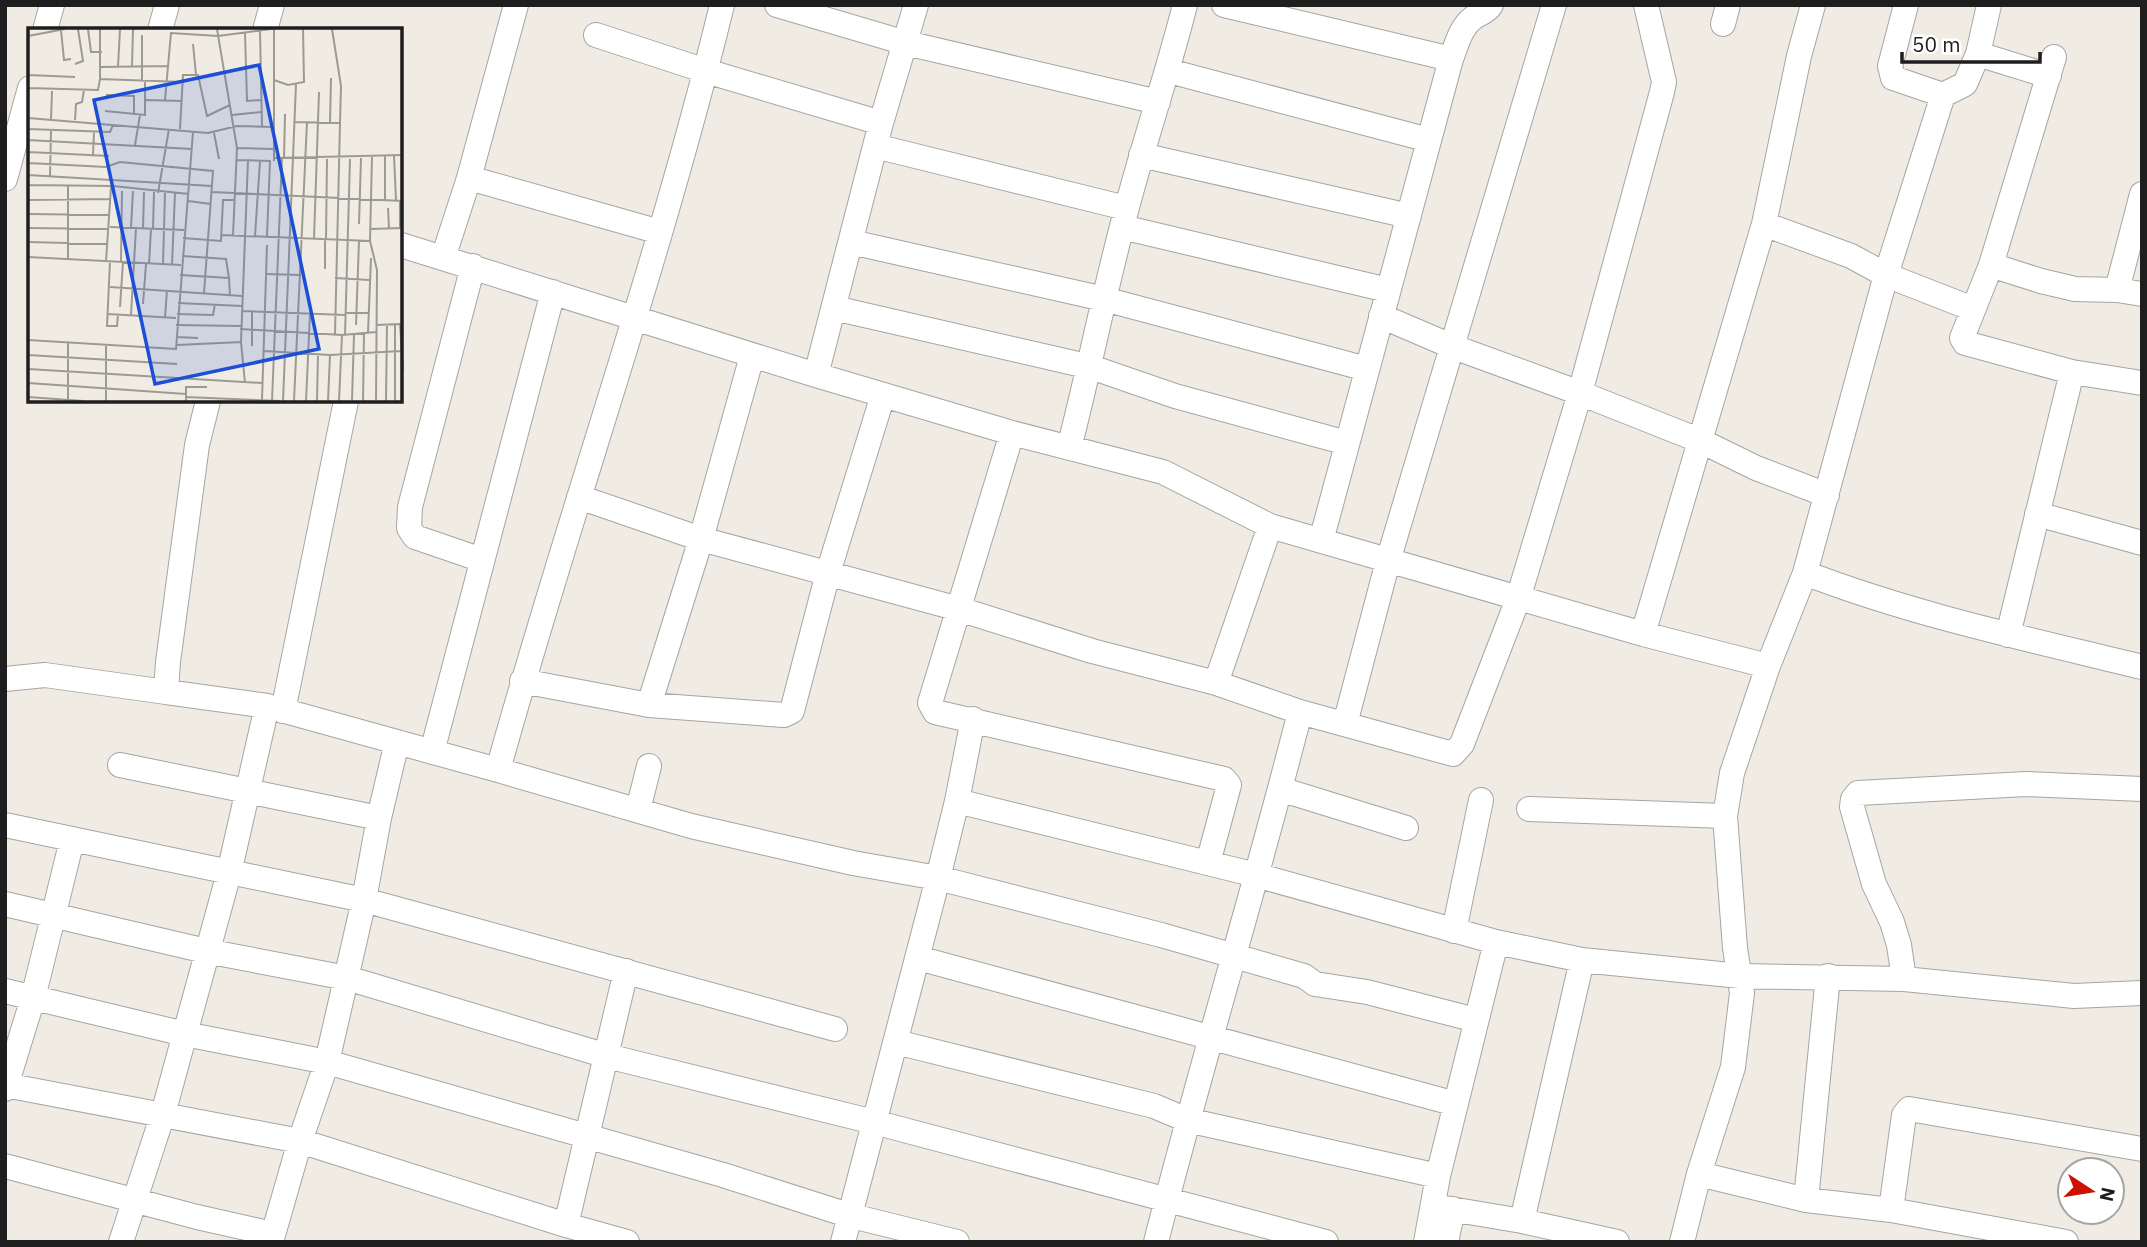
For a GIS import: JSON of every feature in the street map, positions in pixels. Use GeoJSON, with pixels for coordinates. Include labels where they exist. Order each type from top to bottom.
{"type":"FeatureCollection","features":[{"type":"Feature","properties":{"kind":"street"},"geometry":{"type":"LineString","coordinates":[[46,28],[52,5]]}},
{"type":"Feature","properties":{"kind":"street"},"geometry":{"type":"LineString","coordinates":[[161,28],[167,5]]}},
{"type":"Feature","properties":{"kind":"street"},"geometry":{"type":"LineString","coordinates":[[266,28],[272,5]]}},
{"type":"Feature","properties":{"kind":"street"},"geometry":{"type":"LineString","coordinates":[[443,258],[469,178],[516,5]]}},
{"type":"Feature","properties":{"kind":"street"},"geometry":{"type":"LineString","coordinates":[[498,770],[522,681],[660,232],[722,5]]}},
{"type":"Feature","properties":{"kind":"street"},"geometry":{"type":"LineString","coordinates":[[777,5],[906,43],[1158,102]]}},
{"type":"Feature","properties":{"kind":"street"},"geometry":{"type":"LineString","coordinates":[[816,375],[878,134],[916,5]]}},
{"type":"Feature","properties":{"kind":"street"},"geometry":{"type":"LineString","coordinates":[[1069,448],[1124,218],[1185,5]]}},
{"type":"Feature","properties":{"kind":"street"},"geometry":{"type":"LineString","coordinates":[[1224,5],[1451,59]]}},
{"type":"Feature","properties":{"kind":"street"},"geometry":{"type":"LineString","coordinates":[[1321,541],[1451,59],[1463,28],[1491,5]]}},
{"type":"Feature","properties":{"kind":"street"},"geometry":{"type":"LineString","coordinates":[[1345,724],[1388,561],[1554,5]]}},
{"type":"Feature","properties":{"kind":"street"},"geometry":{"type":"LineString","coordinates":[[579,497],[701,538],[959,609],[1092,651],[1216,683],[1300,712],[1453,754],[1462,744],[1518,599],[1580,393],[1662,92],[1664,82],[1646,5]]}},
{"type":"Feature","properties":{"kind":"street"},"geometry":{"type":"LineString","coordinates":[[1643,634],[1764,224],[1799,56],[1813,5]]}},
{"type":"Feature","properties":{"kind":"street"},"geometry":{"type":"LineString","coordinates":[[1906,5],[1890,66],[1893,78],[1943,95],[1965,84],[1978,54],[1989,5]]}},
{"type":"Feature","properties":{"kind":"street"},"geometry":{"type":"LineString","coordinates":[[596,35],[1124,218],[1388,290]]}},
{"type":"Feature","properties":{"kind":"street"},"geometry":{"type":"LineString","coordinates":[[1978,54],[2052,66],[1991,265],[1962,338],[1965,343],[2073,372],[2142,383]]}},
{"type":"Feature","properties":{"kind":"street"},"geometry":{"type":"LineString","coordinates":[[1168,71],[1429,140]]}},
{"type":"Feature","properties":{"kind":"street"},"geometry":{"type":"LineString","coordinates":[[5,179],[28,95]]}},
{"type":"Feature","properties":{"kind":"street"},"geometry":{"type":"LineString","coordinates":[[1682,1242],[1699,1174],[1733,1067],[1742,993],[1735,948],[1725,816],[1732,773],[1768,666],[1805,573],[1886,275],[1943,95]]}},
{"type":"Feature","properties":{"kind":"street"},"geometry":{"type":"LineString","coordinates":[[1141,155],[1409,216]]}},
{"type":"Feature","properties":{"kind":"street"},"geometry":{"type":"LineString","coordinates":[[469,178],[660,232]]}},
{"type":"Feature","properties":{"kind":"street"},"geometry":{"type":"LineString","coordinates":[[2117,290],[2142,194]]}},
{"type":"Feature","properties":{"kind":"street"},"geometry":{"type":"LineString","coordinates":[[1764,224],[1851,256],[1886,275],[1973,309]]}},
{"type":"Feature","properties":{"kind":"street"},"geometry":{"type":"LineString","coordinates":[[851,242],[1104,299],[1367,369]]}},
{"type":"Feature","properties":{"kind":"street"},"geometry":{"type":"LineString","coordinates":[[402,245],[752,356],[1013,433],[1163,472],[1270,526],[1518,599],[1768,666]]}},
{"type":"Feature","properties":{"kind":"street"},"geometry":{"type":"LineString","coordinates":[[1991,265],[2075,289],[2117,290],[2142,294]]}},
{"type":"Feature","properties":{"kind":"street"},"geometry":{"type":"LineString","coordinates":[[473,267],[410,507],[409,528],[415,537],[482,560]]}},
{"type":"Feature","properties":{"kind":"street"},"geometry":{"type":"LineString","coordinates":[[432,752],[553,292]]}},
{"type":"Feature","properties":{"kind":"street"},"geometry":{"type":"LineString","coordinates":[[834,308],[1090,367],[1188,399],[1347,443]]}},
{"type":"Feature","properties":{"kind":"street"},"geometry":{"type":"LineString","coordinates":[[1381,316],[1451,346],[1701,441],[1756,468],[1827,495]]}},
{"type":"Feature","properties":{"kind":"street"},"geometry":{"type":"LineString","coordinates":[[649,705],[701,538],[752,356]]}},
{"type":"Feature","properties":{"kind":"street"},"geometry":{"type":"LineString","coordinates":[[2008,635],[2073,372]]}},
{"type":"Feature","properties":{"kind":"street"},"geometry":{"type":"LineString","coordinates":[[522,681],[649,705],[784,715],[792,711],[828,573],[883,395]]}},
{"type":"Feature","properties":{"kind":"street"},"geometry":{"type":"LineString","coordinates":[[166,692],[197,445],[208,402]]}},
{"type":"Feature","properties":{"kind":"street"},"geometry":{"type":"LineString","coordinates":[[121,1242],[163,1114],[249,791],[275,709],[346,402]]}},
{"type":"Feature","properties":{"kind":"street"},"geometry":{"type":"LineString","coordinates":[[1013,433],[930,703],[935,712],[1224,779],[1230,785],[1208,863]]}},
{"type":"Feature","properties":{"kind":"street"},"geometry":{"type":"LineString","coordinates":[[2037,514],[2142,543]]}},
{"type":"Feature","properties":{"kind":"street"},"geometry":{"type":"LineString","coordinates":[[1216,683],[1270,526]]}},
{"type":"Feature","properties":{"kind":"street"},"geometry":{"type":"LineString","coordinates":[[1805,573],[1865,596],[2008,635],[2142,667]]}},
{"type":"Feature","properties":{"kind":"street"},"geometry":{"type":"LineString","coordinates":[[5,679],[45,675],[275,709],[691,826],[840,860],[938,878],[1233,956],[1304,976],[1315,984],[1367,992],[1476,1020]]}},
{"type":"Feature","properties":{"kind":"street"},"geometry":{"type":"LineString","coordinates":[[1156,1242],[1300,712]]}},
{"type":"Feature","properties":{"kind":"street"},"geometry":{"type":"LineString","coordinates":[[843,1242],[938,878],[973,719]]}},
{"type":"Feature","properties":{"kind":"street"},"geometry":{"type":"LineString","coordinates":[[5,1166],[272,1238],[300,1141],[327,1062],[397,742]]}},
{"type":"Feature","properties":{"kind":"street"},"geometry":{"type":"LineString","coordinates":[[120,765],[379,818]]}},
{"type":"Feature","properties":{"kind":"street"},"geometry":{"type":"LineString","coordinates":[[638,810],[649,766]]}},
{"type":"Feature","properties":{"kind":"street"},"geometry":{"type":"LineString","coordinates":[[1904,979],[1899,945],[1892,922],[1874,884],[1852,807],[1853,799],[1858,793],[2026,784],[2142,789]]}},
{"type":"Feature","properties":{"kind":"street"},"geometry":{"type":"LineString","coordinates":[[1280,789],[1406,828]]}},
{"type":"Feature","properties":{"kind":"street"},"geometry":{"type":"LineString","coordinates":[[1454,931],[1481,800]]}},
{"type":"Feature","properties":{"kind":"street"},"geometry":{"type":"LineString","coordinates":[[957,801],[1256,875],[1496,942],[1582,960],[1740,976],[1904,979],[2074,996],[2142,993]]}},
{"type":"Feature","properties":{"kind":"street"},"geometry":{"type":"LineString","coordinates":[[1529,809],[1725,816]]}},
{"type":"Feature","properties":{"kind":"street"},"geometry":{"type":"LineString","coordinates":[[5,825],[364,900],[835,1029]]}},
{"type":"Feature","properties":{"kind":"street"},"geometry":{"type":"LineString","coordinates":[[72,840],[33,998],[6,1086],[300,1141],[628,1242]]}},
{"type":"Feature","properties":{"kind":"street"},"geometry":{"type":"LineString","coordinates":[[5,904],[206,951],[347,978],[607,1056],[874,1122],[1326,1242]]}},
{"type":"Feature","properties":{"kind":"street"},"geometry":{"type":"LineString","coordinates":[[1446,1242],[1438,1177],[1496,942]]}},
{"type":"Feature","properties":{"kind":"street"},"geometry":{"type":"LineString","coordinates":[[918,958],[1456,1104]]}},
{"type":"Feature","properties":{"kind":"street"},"geometry":{"type":"LineString","coordinates":[[1522,1221],[1582,960]]}},
{"type":"Feature","properties":{"kind":"street"},"geometry":{"type":"LineString","coordinates":[[566,1225],[626,971]]}},
{"type":"Feature","properties":{"kind":"street"},"geometry":{"type":"LineString","coordinates":[[1806,1200],[1828,976]]}},
{"type":"Feature","properties":{"kind":"street"},"geometry":{"type":"LineString","coordinates":[[5,990],[185,1034],[327,1062],[723,1175],[848,1216],[957,1242]]}},
{"type":"Feature","properties":{"kind":"street"},"geometry":{"type":"LineString","coordinates":[[897,1042],[1154,1106],[1187,1120],[1438,1177]]}},
{"type":"Feature","properties":{"kind":"street"},"geometry":{"type":"LineString","coordinates":[[1891,1210],[1904,1115],[1909,1109],[2142,1149]]}},
{"type":"Feature","properties":{"kind":"street"},"geometry":{"type":"LineString","coordinates":[[1699,1174],[1806,1200],[1891,1210],[2066,1242]]}},
{"type":"Feature","properties":{"kind":"street"},"geometry":{"type":"LineString","coordinates":[[1443,1207],[1617,1242]]}},
{"type":"Feature","properties":{"kind":"street"},"geometry":{"type":"LineString","coordinates":[[1426,1242],[1443,1207]]}}]}
